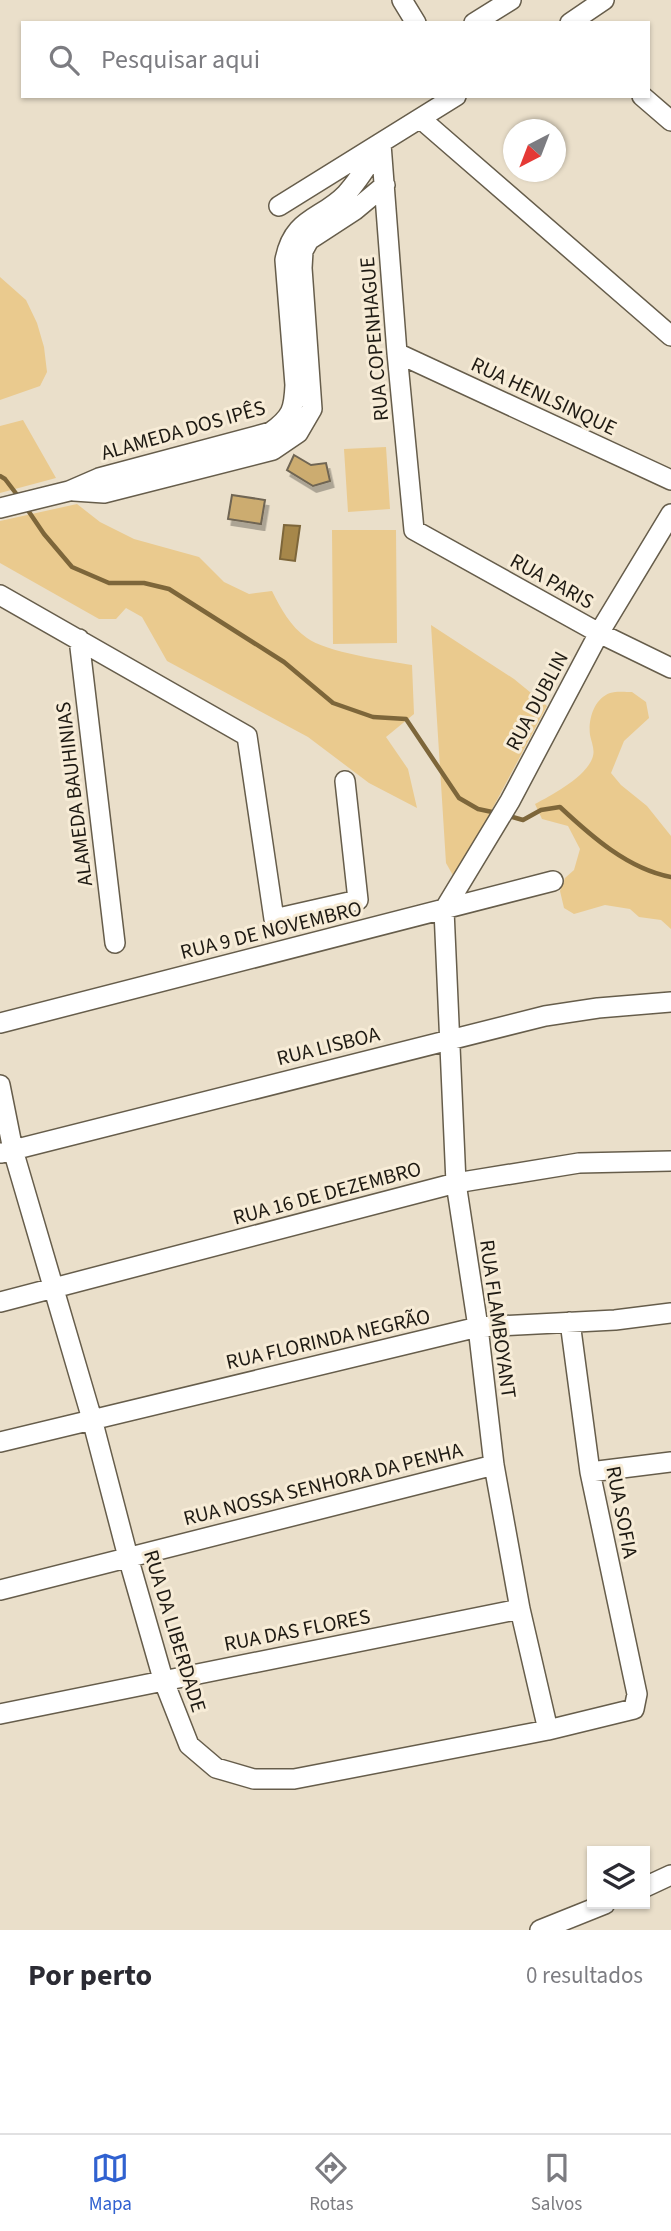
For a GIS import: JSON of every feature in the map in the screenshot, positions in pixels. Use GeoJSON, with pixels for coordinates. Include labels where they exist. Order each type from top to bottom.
{"type":"FeatureCollection","features":[{"type":"Feature","properties":{"kind":"street"},"geometry":{"type":"LineString","coordinates":[[402,0],[415,21]]}},
{"type":"Feature","properties":{"kind":"street"},"geometry":{"type":"LineString","coordinates":[[477,21],[511,0]]}},
{"type":"Feature","properties":{"kind":"street"},"geometry":{"type":"LineString","coordinates":[[573,21],[604,0]]}},
{"type":"Feature","properties":{"kind":"street"},"geometry":{"type":"LineString","coordinates":[[279,206],[453,98]]}},
{"type":"Feature","properties":{"kind":"street"},"geometry":{"type":"LineString","coordinates":[[644,98],[671,121]]}},
{"type":"Feature","properties":{"kind":"street"},"geometry":{"type":"LineString","coordinates":[[421,119],[671,336]]}},
{"type":"Feature","properties":{"kind":"street"},"geometry":{"type":"LineString","coordinates":[[302,235],[344,196],[381,145]]}},
{"type":"Feature","properties":{"kind":"street","name":"RUA COPENHAGUE"},"geometry":{"type":"LineString","coordinates":[[381,145],[414,530]]}},
{"type":"Feature","properties":{"kind":"street"},"geometry":{"type":"LineString","coordinates":[[357,181],[369,199]]}},
{"type":"Feature","properties":{"kind":"street"},"geometry":{"type":"LineString","coordinates":[[302,235],[369,199],[385,185]]}},
{"type":"Feature","properties":{"kind":"street","name":"ALAMEDA DOS IPÊS"},"geometry":{"type":"LineString","coordinates":[[0,508],[69,491],[104,493],[298,433],[303,407],[302,235]]}},
{"type":"Feature","properties":{"kind":"street","name":"RUA HENLSINQUE"},"geometry":{"type":"LineString","coordinates":[[397,353],[671,480]]}},
{"type":"Feature","properties":{"kind":"street","name":"RUA DUBLIN"},"geometry":{"type":"LineString","coordinates":[[444,910],[510,801],[599,634],[671,514]]}},
{"type":"Feature","properties":{"kind":"street","name":"RUA PARIS"},"geometry":{"type":"LineString","coordinates":[[414,530],[599,634],[671,668]]}},
{"type":"Feature","properties":{"kind":"street"},"geometry":{"type":"LineString","coordinates":[[0,595],[247,736],[274,919],[358,900],[345,781]]}},
{"type":"Feature","properties":{"kind":"street","name":"ALAMEDA BAUHINIAS"},"geometry":{"type":"LineString","coordinates":[[79,639],[115,943]]}},
{"type":"Feature","properties":{"kind":"street","name":"RUA 9 DE NOVEMBRO"},"geometry":{"type":"LineString","coordinates":[[0,1024],[553,881]]}},
{"type":"Feature","properties":{"kind":"street","name":"RUA FLAMBOYANT"},"geometry":{"type":"LineString","coordinates":[[444,910],[456,1183],[478,1327],[494,1465],[520,1609],[548,1730]]}},
{"type":"Feature","properties":{"kind":"street","name":"RUA LISBOA"},"geometry":{"type":"LineString","coordinates":[[6,1152],[545,1016],[671,1002]]}},
{"type":"Feature","properties":{"kind":"street","name":"RUA DA LIBERDADE"},"geometry":{"type":"LineString","coordinates":[[0,1084],[6,1152],[54,1288],[163,1679],[189,1745],[216,1768],[254,1779],[294,1779],[548,1730],[634,1709]]}},
{"type":"Feature","properties":{"kind":"street","name":"RUA 16 DE DEZEMBRO"},"geometry":{"type":"LineString","coordinates":[[0,1302],[456,1183],[579,1163],[671,1161]]}},
{"type":"Feature","properties":{"kind":"street","name":"RUA FLORINDA NEGRÃO"},"geometry":{"type":"LineString","coordinates":[[0,1442],[478,1327],[671,1313]]}},
{"type":"Feature","properties":{"kind":"street","name":"RUA SOFIA"},"geometry":{"type":"LineString","coordinates":[[570,1322],[590,1472],[637,1694],[634,1709]]}},
{"type":"Feature","properties":{"kind":"street"},"geometry":{"type":"LineString","coordinates":[[590,1472],[671,1462]]}},
{"type":"Feature","properties":{"kind":"street","name":"RUA NOSSA SENHORA DA PENHA"},"geometry":{"type":"LineString","coordinates":[[0,1590],[494,1465]]}},
{"type":"Feature","properties":{"kind":"street","name":"RUA DAS FLORES"},"geometry":{"type":"LineString","coordinates":[[0,1714],[520,1609]]}},
{"type":"Feature","properties":{"kind":"street"},"geometry":{"type":"LineString","coordinates":[[650,1885],[671,1875]]}},
{"type":"Feature","properties":{"kind":"street"},"geometry":{"type":"LineString","coordinates":[[540,1930],[592,1909]]}},
{"type":"Feature","properties":{"kind":"shaded area"},"geometry":{"type":"Polygon","coordinates":[[[0,277],[26,300],[44,347],[47,372],[40,386],[0,400],[0,277]]]}},
{"type":"Feature","properties":{"kind":"shaded area"},"geometry":{"type":"Polygon","coordinates":[[[23,420],[56,478],[0,493],[0,426],[23,420]]]}},
{"type":"Feature","properties":{"kind":"shaded area"},"geometry":{"type":"Polygon","coordinates":[[[386,447],[390,509],[348,512],[344,449],[386,447]]]}},
{"type":"Feature","properties":{"kind":"shaded area"},"geometry":{"type":"Polygon","coordinates":[[[77,504],[100,522],[134,539],[199,557],[224,582],[249,594],[272,591],[291,623],[316,643],[357,655],[412,665],[414,714],[386,737],[408,769],[417,808],[369,783],[308,737],[167,661],[142,617],[126,608],[116,619],[99,619],[0,563],[0,521],[77,504]]]}},
{"type":"Feature","properties":{"kind":"shaded area"},"geometry":{"type":"Polygon","coordinates":[[[284,525],[300,526],[295,561],[280,559],[284,525]]]}},
{"type":"Feature","properties":{"kind":"shaded area"},"geometry":{"type":"Polygon","coordinates":[[[332,530],[396,530],[397,643],[333,644],[332,530]]]}},
{"type":"Feature","properties":{"kind":"shaded area"},"geometry":{"type":"Polygon","coordinates":[[[431,625],[514,679],[547,706],[455,879],[446,863],[431,625]]]}},
{"type":"Feature","properties":{"kind":"shaded area"},"geometry":{"type":"Polygon","coordinates":[[[612,692],[632,692],[646,702],[649,718],[624,741],[611,773],[647,806],[671,836],[671,929],[661,920],[639,917],[630,909],[605,905],[574,914],[564,908],[560,891],[565,878],[574,870],[580,849],[568,826],[542,819],[535,804],[577,778],[590,763],[594,751],[590,723],[593,710],[600,700],[612,692]]]}},
{"type":"Feature","properties":{"kind":"building"},"geometry":{"type":"Polygon","coordinates":[[[294,455],[311,465],[326,463],[330,481],[313,486],[287,470],[294,455]]]}},
{"type":"Feature","properties":{"kind":"building"},"geometry":{"type":"Polygon","coordinates":[[[232,495],[265,500],[261,524],[228,519],[232,495]]]}},
{"type":"Feature","properties":{"kind":"waterway"},"geometry":{"type":"LineString","coordinates":[[0,476],[18,496]]}},
{"type":"Feature","properties":{"kind":"waterway"},"geometry":{"type":"LineString","coordinates":[[25,506],[72,567],[109,583],[144,583],[169,589],[284,662],[333,703],[373,717],[406,719],[459,798],[478,809],[497,813]]}},
{"type":"Feature","properties":{"kind":"waterway"},"geometry":{"type":"LineString","coordinates":[[509,816],[523,820],[541,810],[560,807],[597,840],[625,859],[655,873],[671,877]]}}]}
